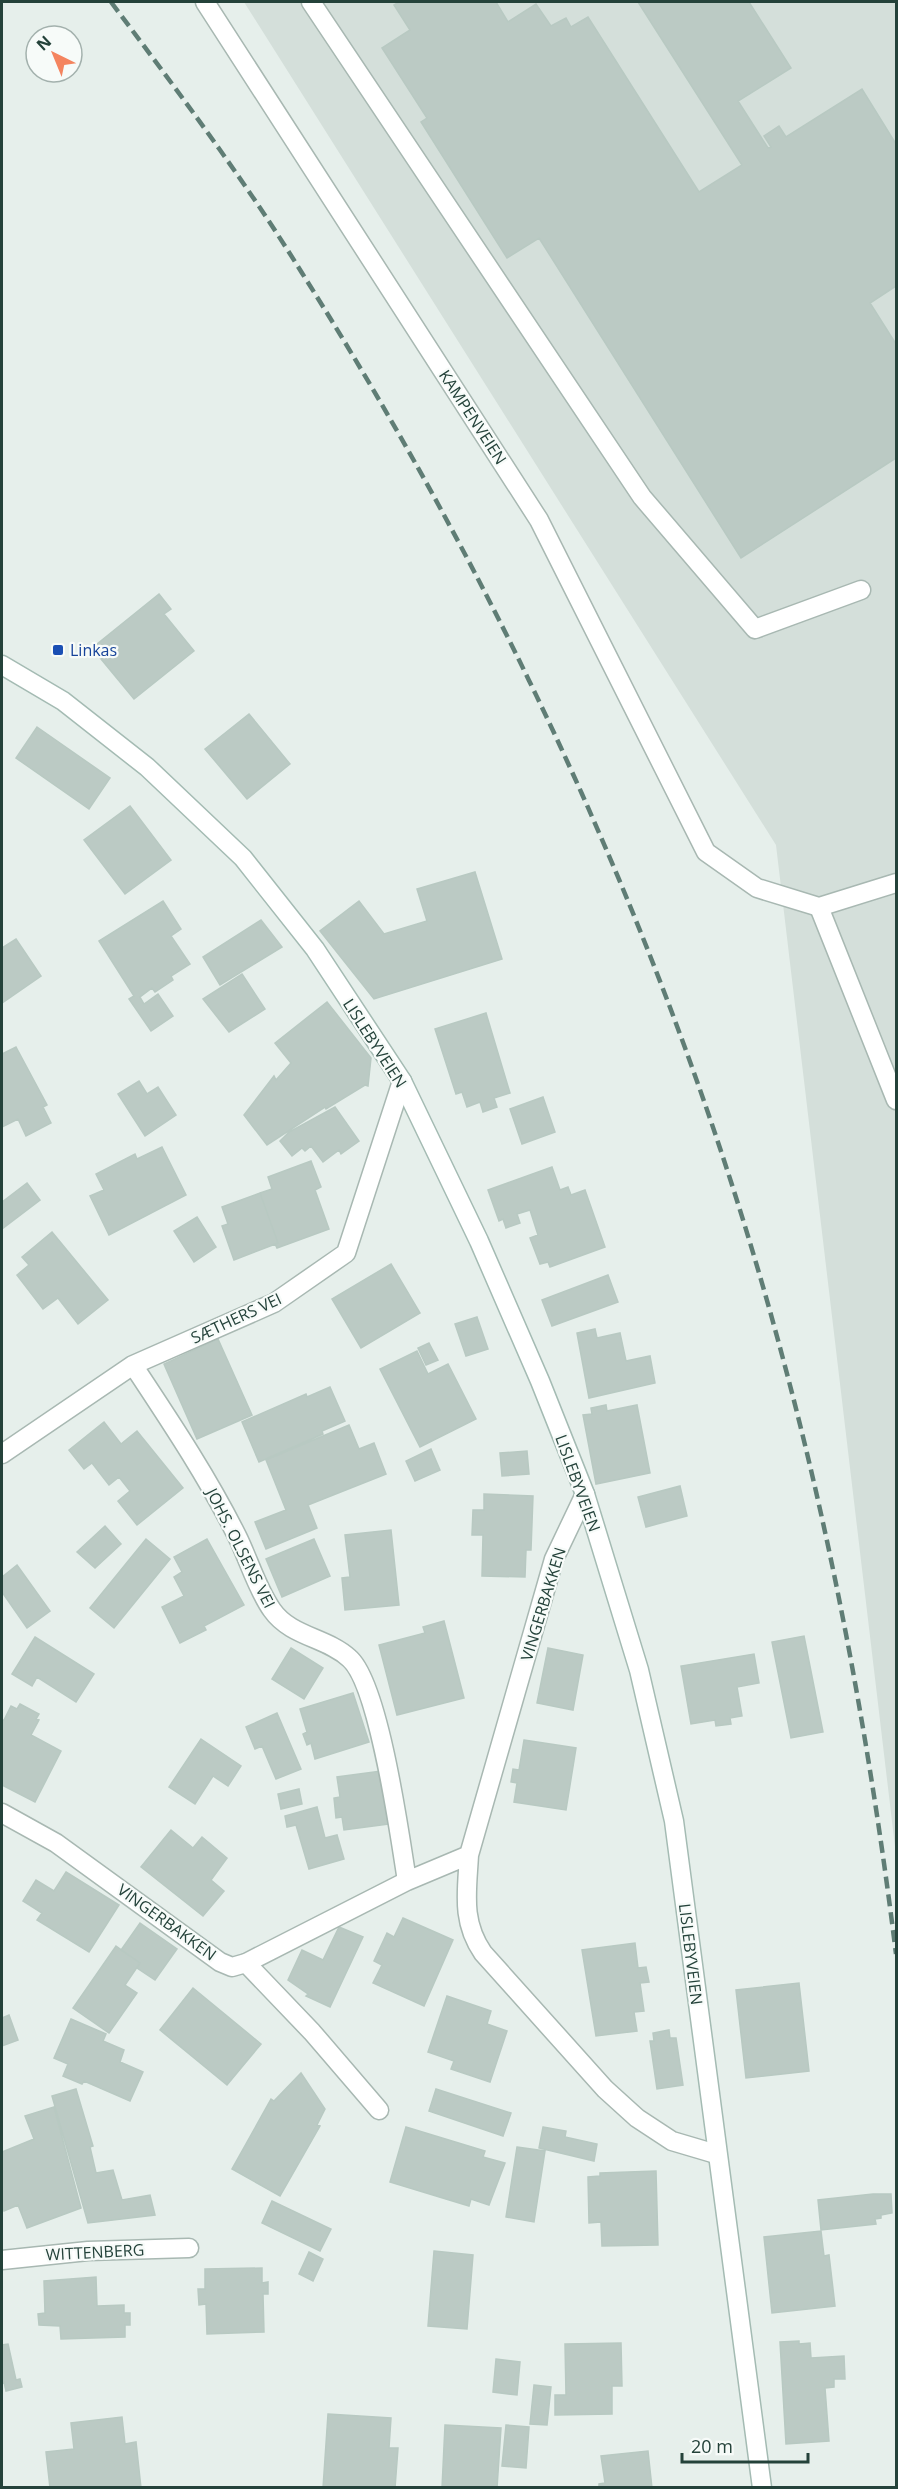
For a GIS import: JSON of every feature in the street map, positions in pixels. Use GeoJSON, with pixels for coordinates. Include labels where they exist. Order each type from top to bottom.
{"type":"FeatureCollection","features":[{"type":"Feature","properties":{"kind":"street","name":"KAMPENVEIEN"},"geometry":{"type":"LineString","coordinates":[[204,2],[539,520],[706,852],[757,888],[819,907]]}},
{"type":"Feature","properties":{"kind":"street"},"geometry":{"type":"LineString","coordinates":[[311,2],[642,497],[754,629],[861,590]]}},
{"type":"Feature","properties":{"kind":"street","name":"LISLEBYVEIEN"},"geometry":{"type":"LineString","coordinates":[[2,665],[63,701],[147,768],[243,858],[315,949],[402,1081],[483,1252],[540,1381],[585,1494],[639,1670],[674,1821],[716,2154],[762,2487]]}},
{"type":"Feature","properties":{"kind":"street"},"geometry":{"type":"LineString","coordinates":[[897,883],[819,907],[897,1100]]}},
{"type":"Feature","properties":{"kind":"street","name":"SÆTHERS VEI"},"geometry":{"type":"LineString","coordinates":[[2,1454],[133,1365],[274,1303],[345,1253],[402,1081]]}},
{"type":"Feature","properties":{"kind":"street","name":"JOHS. OLSENS VEI"},"geometry":{"type":"LineString","coordinates":[[133,1365],[198,1467],[237,1535],[271,1610],[284,1624],[348,1657],[359,1671],[367,1690],[387,1767],[407,1881]]}},
{"type":"Feature","properties":{"kind":"street","name":"VINGERBAKKEN"},"geometry":{"type":"LineString","coordinates":[[585,1494],[554,1559],[469,1855],[466,1912],[471,1936],[483,1953],[605,2089],[638,2118],[672,2141],[716,2154]]}},
{"type":"Feature","properties":{"kind":"street","name":"VINGERBAKKEN"},"geometry":{"type":"LineString","coordinates":[[2,1813],[56,1843],[220,1962],[232,1967],[246,1963]]}},
{"type":"Feature","properties":{"kind":"street"},"geometry":{"type":"LineString","coordinates":[[379,2110],[312,2032],[246,1963],[407,1881],[469,1855]]}},
{"type":"Feature","properties":{"kind":"street","name":"WITTENBERG"},"geometry":{"type":"LineString","coordinates":[[2,2260],[87,2251],[189,2248]]}},
{"type":"Feature","properties":{"kind":"shaded area"},"geometry":{"type":"Polygon","coordinates":[[[244,2],[896,2],[896,1855],[776,845],[244,2]]]}},
{"type":"Feature","properties":{"kind":"building"},"geometry":{"type":"Polygon","coordinates":[[[399,2],[496,2],[508,22],[536,4],[551,26],[566,18],[571,27],[588,17],[699,192],[742,165],[638,2],[749,2],[791,68],[738,101],[768,148],[771,147],[764,136],[779,126],[786,137],[862,89],[896,144],[896,286],[870,303],[896,344],[896,458],[741,558],[539,238],[507,258],[421,122],[427,118],[382,48],[410,30],[394,5],[399,2]]]}},
{"type":"Feature","properties":{"kind":"building"},"geometry":{"type":"Polygon","coordinates":[[[159,594],[171,609],[164,614],[194,651],[134,699],[92,648],[159,594]]]}},
{"type":"Feature","properties":{"kind":"building"},"geometry":{"type":"Polygon","coordinates":[[[249,714],[290,764],[247,799],[205,749],[249,714]]]}},
{"type":"Feature","properties":{"kind":"building"},"geometry":{"type":"Polygon","coordinates":[[[37,727],[110,778],[89,809],[16,758],[37,727]]]}},
{"type":"Feature","properties":{"kind":"building"},"geometry":{"type":"Polygon","coordinates":[[[130,806],[171,860],[125,894],[84,840],[130,806]]]}},
{"type":"Feature","properties":{"kind":"building"},"geometry":{"type":"Polygon","coordinates":[[[475,872],[502,959],[374,999],[320,931],[359,901],[384,934],[427,921],[417,889],[475,872]]]}},
{"type":"Feature","properties":{"kind":"building"},"geometry":{"type":"Polygon","coordinates":[[[163,901],[181,929],[171,936],[190,964],[171,976],[173,980],[155,992],[152,988],[140,997],[144,1004],[158,994],[173,1016],[151,1031],[129,999],[134,996],[99,941],[163,901]]]}},
{"type":"Feature","properties":{"kind":"building"},"geometry":{"type":"Polygon","coordinates":[[[261,920],[282,947],[220,985],[203,957],[261,920]]]}},
{"type":"Feature","properties":{"kind":"building"},"geometry":{"type":"Polygon","coordinates":[[[16,939],[41,976],[2,1003],[2,948],[16,939]]]}},
{"type":"Feature","properties":{"kind":"building"},"geometry":{"type":"Polygon","coordinates":[[[242,974],[265,1009],[229,1032],[203,999],[242,974]]]}},
{"type":"Feature","properties":{"kind":"building"},"geometry":{"type":"Polygon","coordinates":[[[327,1002],[371,1058],[368,1086],[365,1085],[326,1109],[325,1107],[267,1145],[244,1115],[274,1076],[276,1080],[291,1063],[275,1043],[327,1002]]]}},
{"type":"Feature","properties":{"kind":"building"},"geometry":{"type":"Polygon","coordinates":[[[486,1013],[510,1093],[494,1098],[497,1107],[483,1112],[480,1102],[467,1107],[462,1092],[456,1094],[435,1029],[486,1013]]]}},
{"type":"Feature","properties":{"kind":"building"},"geometry":{"type":"Polygon","coordinates":[[[16,1047],[47,1105],[43,1107],[51,1123],[26,1136],[18,1119],[2,1127],[2,1054],[16,1047]]]}},
{"type":"Feature","properties":{"kind":"building"},"geometry":{"type":"Polygon","coordinates":[[[139,1081],[147,1094],[158,1087],[176,1115],[145,1136],[118,1094],[139,1081]]]}},
{"type":"Feature","properties":{"kind":"building"},"geometry":{"type":"Polygon","coordinates":[[[543,1097],[555,1132],[522,1144],[510,1109],[543,1097]]]}},
{"type":"Feature","properties":{"kind":"building"},"geometry":{"type":"Polygon","coordinates":[[[335,1107],[359,1141],[341,1154],[339,1150],[323,1162],[311,1146],[305,1151],[302,1148],[292,1156],[280,1141],[289,1132],[335,1107]]]}},
{"type":"Feature","properties":{"kind":"building"},"geometry":{"type":"Polygon","coordinates":[[[162,1147],[186,1195],[109,1235],[90,1196],[104,1190],[96,1174],[135,1154],[137,1159],[162,1147]]]}},
{"type":"Feature","properties":{"kind":"building"},"geometry":{"type":"Polygon","coordinates":[[[311,1161],[321,1187],[315,1190],[329,1229],[277,1248],[275,1244],[278,1243],[260,1193],[272,1189],[268,1177],[311,1161]]]}},
{"type":"Feature","properties":{"kind":"building"},"geometry":{"type":"Polygon","coordinates":[[[552,1167],[560,1190],[568,1187],[571,1195],[585,1190],[605,1247],[550,1267],[548,1262],[540,1264],[530,1238],[538,1235],[530,1210],[517,1214],[520,1223],[506,1228],[503,1219],[499,1221],[488,1190],[552,1167]]]}},
{"type":"Feature","properties":{"kind":"building"},"geometry":{"type":"Polygon","coordinates":[[[27,1183],[40,1200],[2,1229],[2,1202],[27,1183]]]}},
{"type":"Feature","properties":{"kind":"building"},"geometry":{"type":"Polygon","coordinates":[[[260,1193],[278,1243],[234,1260],[222,1226],[228,1224],[222,1207],[260,1193]]]}},
{"type":"Feature","properties":{"kind":"building"},"geometry":{"type":"Polygon","coordinates":[[[197,1217],[216,1247],[194,1262],[174,1231],[197,1217]]]}},
{"type":"Feature","properties":{"kind":"building"},"geometry":{"type":"Polygon","coordinates":[[[52,1232],[108,1300],[78,1324],[58,1298],[43,1309],[17,1275],[29,1265],[22,1257],[52,1232]]]}},
{"type":"Feature","properties":{"kind":"building"},"geometry":{"type":"Polygon","coordinates":[[[391,1264],[420,1313],[361,1348],[332,1299],[391,1264]]]}},
{"type":"Feature","properties":{"kind":"building"},"geometry":{"type":"Polygon","coordinates":[[[608,1275],[618,1302],[552,1326],[542,1300],[608,1275]]]}},
{"type":"Feature","properties":{"kind":"building"},"geometry":{"type":"Polygon","coordinates":[[[477,1317],[488,1349],[466,1356],[455,1324],[477,1317]]]}},
{"type":"Feature","properties":{"kind":"building"},"geometry":{"type":"Polygon","coordinates":[[[595,1329],[597,1338],[620,1333],[626,1361],[650,1356],[655,1383],[589,1398],[577,1333],[595,1329]]]}},
{"type":"Feature","properties":{"kind":"building"},"geometry":{"type":"Polygon","coordinates":[[[218,1339],[252,1415],[197,1439],[164,1364],[218,1339]]]}},
{"type":"Feature","properties":{"kind":"building"},"geometry":{"type":"Polygon","coordinates":[[[429,1343],[438,1360],[426,1365],[418,1348],[429,1343]]]}},
{"type":"Feature","properties":{"kind":"building"},"geometry":{"type":"Polygon","coordinates":[[[417,1351],[428,1374],[448,1364],[476,1419],[420,1447],[380,1369],[417,1351]]]}},
{"type":"Feature","properties":{"kind":"building"},"geometry":{"type":"Polygon","coordinates":[[[330,1387],[345,1421],[322,1431],[323,1434],[259,1462],[242,1422],[306,1394],[307,1397],[330,1387]]]}},
{"type":"Feature","properties":{"kind":"building"},"geometry":{"type":"Polygon","coordinates":[[[606,1405],[607,1411],[637,1405],[650,1473],[596,1484],[583,1415],[592,1414],[591,1408],[606,1405]]]}},
{"type":"Feature","properties":{"kind":"building"},"geometry":{"type":"Polygon","coordinates":[[[104,1422],[121,1444],[137,1431],[183,1488],[137,1525],[118,1501],[130,1491],[119,1477],[109,1485],[92,1463],[84,1469],[69,1450],[104,1422]]]}},
{"type":"Feature","properties":{"kind":"building"},"geometry":{"type":"Polygon","coordinates":[[[349,1425],[359,1449],[374,1443],[386,1474],[308,1505],[317,1528],[266,1549],[255,1522],[286,1510],[266,1460],[349,1425]]]}},
{"type":"Feature","properties":{"kind":"building"},"geometry":{"type":"Polygon","coordinates":[[[431,1449],[440,1470],[415,1481],[406,1461],[431,1449]]]}},
{"type":"Feature","properties":{"kind":"building"},"geometry":{"type":"Polygon","coordinates":[[[527,1451],[529,1474],[502,1476],[500,1453],[527,1451]]]}},
{"type":"Feature","properties":{"kind":"building"},"geometry":{"type":"Polygon","coordinates":[[[680,1486],[687,1516],[646,1527],[638,1497],[680,1486]]]}},
{"type":"Feature","properties":{"kind":"building"},"geometry":{"type":"Polygon","coordinates":[[[484,1494],[533,1496],[531,1550],[526,1550],[525,1577],[482,1576],[483,1535],[472,1535],[473,1510],[484,1510],[484,1494]]]}},
{"type":"Feature","properties":{"kind":"building"},"geometry":{"type":"Polygon","coordinates":[[[105,1526],[121,1544],[95,1568],[77,1552],[105,1526]]]}},
{"type":"Feature","properties":{"kind":"building"},"geometry":{"type":"Polygon","coordinates":[[[391,1530],[399,1605],[345,1610],[342,1578],[350,1577],[345,1535],[391,1530]]]}},
{"type":"Feature","properties":{"kind":"building"},"geometry":{"type":"Polygon","coordinates":[[[146,1539],[170,1559],[114,1628],[90,1608],[146,1539]]]}},
{"type":"Feature","properties":{"kind":"building"},"geometry":{"type":"Polygon","coordinates":[[[207,1539],[244,1605],[204,1626],[206,1630],[180,1643],[162,1607],[184,1596],[174,1577],[182,1572],[174,1557],[207,1539]]]}},
{"type":"Feature","properties":{"kind":"building"},"geometry":{"type":"Polygon","coordinates":[[[314,1539],[330,1576],[282,1597],[266,1559],[314,1539]]]}},
{"type":"Feature","properties":{"kind":"building"},"geometry":{"type":"Polygon","coordinates":[[[17,1565],[50,1611],[27,1628],[2,1592],[2,1577],[17,1565]]]}},
{"type":"Feature","properties":{"kind":"building"},"geometry":{"type":"Polygon","coordinates":[[[444,1621],[464,1698],[397,1715],[379,1645],[425,1633],[423,1627],[444,1621]]]}},
{"type":"Feature","properties":{"kind":"building"},"geometry":{"type":"Polygon","coordinates":[[[804,1636],[823,1732],[791,1738],[772,1642],[804,1636]]]}},
{"type":"Feature","properties":{"kind":"building"},"geometry":{"type":"Polygon","coordinates":[[[35,1637],[94,1674],[76,1702],[37,1677],[32,1686],[12,1674],[35,1637]]]}},
{"type":"Feature","properties":{"kind":"building"},"geometry":{"type":"Polygon","coordinates":[[[291,1648],[323,1668],[304,1699],[272,1679],[291,1648]]]}},
{"type":"Feature","properties":{"kind":"building"},"geometry":{"type":"Polygon","coordinates":[[[548,1648],[583,1655],[573,1710],[537,1703],[548,1648]]]}},
{"type":"Feature","properties":{"kind":"building"},"geometry":{"type":"Polygon","coordinates":[[[754,1654],[759,1683],[737,1687],[742,1716],[730,1718],[731,1724],[716,1726],[715,1720],[691,1724],[681,1666],[754,1654]]]}},
{"type":"Feature","properties":{"kind":"building"},"geometry":{"type":"Polygon","coordinates":[[[353,1693],[369,1742],[315,1759],[311,1743],[307,1745],[303,1734],[307,1732],[300,1709],[353,1693]]]}},
{"type":"Feature","properties":{"kind":"building"},"geometry":{"type":"Polygon","coordinates":[[[20,1704],[39,1714],[36,1719],[39,1720],[31,1735],[61,1751],[35,1802],[2,1785],[2,1720],[11,1706],[17,1709],[20,1704]]]}},
{"type":"Feature","properties":{"kind":"building"},"geometry":{"type":"Polygon","coordinates":[[[277,1713],[301,1769],[276,1779],[262,1746],[255,1749],[246,1727],[277,1713]]]}},
{"type":"Feature","properties":{"kind":"building"},"geometry":{"type":"Polygon","coordinates":[[[201,1739],[241,1766],[228,1786],[213,1776],[195,1804],[169,1787],[201,1739]]]}},
{"type":"Feature","properties":{"kind":"building"},"geometry":{"type":"Polygon","coordinates":[[[524,1740],[576,1748],[566,1810],[514,1802],[517,1783],[511,1782],[513,1769],[519,1770],[524,1740]]]}},
{"type":"Feature","properties":{"kind":"building"},"geometry":{"type":"Polygon","coordinates":[[[381,1771],[388,1824],[344,1830],[342,1817],[336,1818],[334,1798],[340,1797],[337,1777],[381,1771]]]}},
{"type":"Feature","properties":{"kind":"building"},"geometry":{"type":"Polygon","coordinates":[[[299,1789],[302,1804],[281,1809],[278,1794],[299,1789]]]}},
{"type":"Feature","properties":{"kind":"building"},"geometry":{"type":"Polygon","coordinates":[[[317,1807],[325,1838],[337,1835],[344,1859],[309,1869],[296,1825],[287,1827],[285,1816],[317,1807]]]}},
{"type":"Feature","properties":{"kind":"building"},"geometry":{"type":"Polygon","coordinates":[[[171,1830],[193,1848],[202,1837],[227,1858],[211,1880],[224,1891],[203,1916],[141,1867],[171,1830]]]}},
{"type":"Feature","properties":{"kind":"building"},"geometry":{"type":"Polygon","coordinates":[[[66,1872],[119,1905],[89,1952],[37,1920],[42,1913],[23,1901],[36,1880],[54,1891],[66,1872]]]}},
{"type":"Feature","properties":{"kind":"building"},"geometry":{"type":"Polygon","coordinates":[[[403,1918],[453,1940],[424,2006],[373,1983],[382,1965],[374,1961],[387,1933],[394,1937],[403,1918]]]}},
{"type":"Feature","properties":{"kind":"building"},"geometry":{"type":"Polygon","coordinates":[[[140,1923],[177,1949],[155,1980],[137,1968],[140,1963],[121,1950],[140,1923]]]}},
{"type":"Feature","properties":{"kind":"building"},"geometry":{"type":"Polygon","coordinates":[[[339,1927],[363,1937],[330,2007],[306,1996],[308,1994],[288,1980],[302,1950],[323,1960],[339,1927]]]}},
{"type":"Feature","properties":{"kind":"building"},"geometry":{"type":"Polygon","coordinates":[[[635,1943],[638,1968],[646,1967],[649,1982],[640,1983],[644,2011],[634,2012],[637,2031],[596,2036],[582,1950],[635,1943]]]}},
{"type":"Feature","properties":{"kind":"building"},"geometry":{"type":"Polygon","coordinates":[[[116,1946],[140,1963],[125,1985],[137,1993],[109,2033],[73,2008],[116,1946]]]}},
{"type":"Feature","properties":{"kind":"building"},"geometry":{"type":"Polygon","coordinates":[[[799,1983],[809,2071],[746,2078],[736,1990],[799,1983]]]}},
{"type":"Feature","properties":{"kind":"building"},"geometry":{"type":"Polygon","coordinates":[[[193,1988],[261,2044],[227,2085],[160,2030],[193,1988]]]}},
{"type":"Feature","properties":{"kind":"building"},"geometry":{"type":"Polygon","coordinates":[[[447,1996],[491,2011],[487,2024],[507,2031],[490,2082],[451,2069],[454,2061],[428,2052],[447,1996]]]}},
{"type":"Feature","properties":{"kind":"building"},"geometry":{"type":"Polygon","coordinates":[[[9,2015],[18,2040],[2,2046],[2,2018],[9,2015]]]}},
{"type":"Feature","properties":{"kind":"building"},"geometry":{"type":"Polygon","coordinates":[[[71,2019],[106,2034],[103,2041],[124,2050],[120,2062],[143,2072],[130,2101],[84,2081],[82,2084],[63,2076],[68,2064],[54,2058],[71,2019]]]}},
{"type":"Feature","properties":{"kind":"building"},"geometry":{"type":"Polygon","coordinates":[[[669,2030],[670,2038],[676,2038],[683,2085],[657,2089],[650,2041],[654,2041],[653,2033],[669,2030]]]}},
{"type":"Feature","properties":{"kind":"building"},"geometry":{"type":"Polygon","coordinates":[[[301,2073],[325,2109],[317,2125],[320,2126],[280,2196],[232,2169],[271,2099],[274,2101],[301,2073]]]}},
{"type":"Feature","properties":{"kind":"building"},"geometry":{"type":"Polygon","coordinates":[[[76,2089],[93,2146],[90,2147],[96,2173],[113,2170],[122,2200],[150,2195],[155,2215],[88,2223],[52,2096],[76,2089]]]}},
{"type":"Feature","properties":{"kind":"building"},"geometry":{"type":"Polygon","coordinates":[[[436,2089],[511,2113],[503,2136],[429,2111],[436,2089]]]}},
{"type":"Feature","properties":{"kind":"building"},"geometry":{"type":"Polygon","coordinates":[[[54,2107],[81,2208],[27,2228],[18,2205],[4,2211],[2,2152],[34,2139],[25,2116],[54,2107]]]}},
{"type":"Feature","properties":{"kind":"building"},"geometry":{"type":"Polygon","coordinates":[[[406,2127],[485,2151],[483,2157],[505,2163],[489,2205],[471,2199],[469,2206],[390,2182],[406,2127]]]}},
{"type":"Feature","properties":{"kind":"building"},"geometry":{"type":"Polygon","coordinates":[[[543,2127],[566,2131],[565,2137],[597,2144],[594,2161],[539,2148],[543,2127]]]}},
{"type":"Feature","properties":{"kind":"building"},"geometry":{"type":"Polygon","coordinates":[[[517,2147],[545,2151],[534,2222],[506,2217],[517,2147]]]}},
{"type":"Feature","properties":{"kind":"building"},"geometry":{"type":"Polygon","coordinates":[[[656,2171],[658,2245],[602,2246],[601,2222],[589,2223],[588,2177],[600,2176],[600,2173],[656,2171]]]}},
{"type":"Feature","properties":{"kind":"building"},"geometry":{"type":"Polygon","coordinates":[[[891,2194],[892,2213],[875,2219],[876,2224],[821,2230],[818,2200],[891,2194]]]}},
{"type":"Feature","properties":{"kind":"building"},"geometry":{"type":"Polygon","coordinates":[[[272,2201],[331,2229],[320,2251],[262,2223],[272,2201]]]}},
{"type":"Feature","properties":{"kind":"building"},"geometry":{"type":"Polygon","coordinates":[[[821,2231],[824,2256],[829,2255],[835,2306],[772,2313],[764,2237],[821,2231]]]}},
{"type":"Feature","properties":{"kind":"building"},"geometry":{"type":"Polygon","coordinates":[[[434,2251],[473,2255],[467,2329],[428,2326],[434,2251]]]}},
{"type":"Feature","properties":{"kind":"building"},"geometry":{"type":"Polygon","coordinates":[[[309,2252],[323,2259],[313,2281],[299,2274],[309,2252]]]}},
{"type":"Feature","properties":{"kind":"building"},"geometry":{"type":"Polygon","coordinates":[[[262,2268],[262,2283],[268,2282],[268,2294],[263,2294],[264,2332],[207,2334],[206,2304],[199,2305],[198,2289],[205,2289],[205,2269],[262,2268]]]}},
{"type":"Feature","properties":{"kind":"building"},"geometry":{"type":"Polygon","coordinates":[[[96,2277],[97,2306],[124,2305],[124,2313],[130,2313],[130,2325],[125,2325],[125,2337],[61,2339],[60,2326],[39,2325],[38,2314],[45,2313],[44,2281],[96,2277]]]}},
{"type":"Feature","properties":{"kind":"building"},"geometry":{"type":"Polygon","coordinates":[[[799,2341],[799,2344],[810,2343],[811,2358],[844,2356],[845,2379],[834,2379],[834,2387],[825,2388],[829,2441],[786,2444],[780,2342],[799,2341]]]}},
{"type":"Feature","properties":{"kind":"building"},"geometry":{"type":"Polygon","coordinates":[[[621,2343],[622,2386],[612,2386],[612,2414],[555,2415],[555,2395],[566,2395],[565,2344],[621,2343]]]}},
{"type":"Feature","properties":{"kind":"building"},"geometry":{"type":"Polygon","coordinates":[[[8,2344],[16,2380],[20,2379],[22,2387],[6,2391],[4,2382],[2,2383],[2,2345],[8,2344]]]}},
{"type":"Feature","properties":{"kind":"building"},"geometry":{"type":"Polygon","coordinates":[[[496,2359],[520,2362],[517,2395],[493,2392],[496,2359]]]}},
{"type":"Feature","properties":{"kind":"building"},"geometry":{"type":"Polygon","coordinates":[[[534,2385],[551,2387],[547,2425],[530,2424],[534,2385]]]}},
{"type":"Feature","properties":{"kind":"building"},"geometry":{"type":"Polygon","coordinates":[[[328,2414],[391,2418],[389,2448],[398,2448],[395,2488],[323,2488],[328,2414]]]}},
{"type":"Feature","properties":{"kind":"building"},"geometry":{"type":"Polygon","coordinates":[[[122,2417],[125,2444],[136,2442],[141,2488],[50,2488],[46,2452],[74,2449],[71,2423],[122,2417]]]}},
{"type":"Feature","properties":{"kind":"building"},"geometry":{"type":"Polygon","coordinates":[[[445,2425],[501,2428],[497,2488],[442,2488],[445,2425]]]}},
{"type":"Feature","properties":{"kind":"building"},"geometry":{"type":"Polygon","coordinates":[[[506,2425],[529,2427],[526,2468],[502,2466],[506,2425]]]}},
{"type":"Feature","properties":{"kind":"building"},"geometry":{"type":"Polygon","coordinates":[[[648,2451],[652,2488],[599,2488],[599,2484],[605,2483],[601,2456],[648,2451]]]}},
{"type":"Feature","properties":{"kind":"railway"},"geometry":{"type":"LineString","coordinates":[[111,2],[257,203],[379,400],[452,529],[520,661],[583,796],[641,933],[694,1072],[741,1213],[801,1429],[850,1653],[875,1803],[896,1954]]}},
{"type":"Feature","properties":{"kind":"place","name":"Linkas"},"geometry":{"type":"Point","coordinates":[58,650]}}]}
